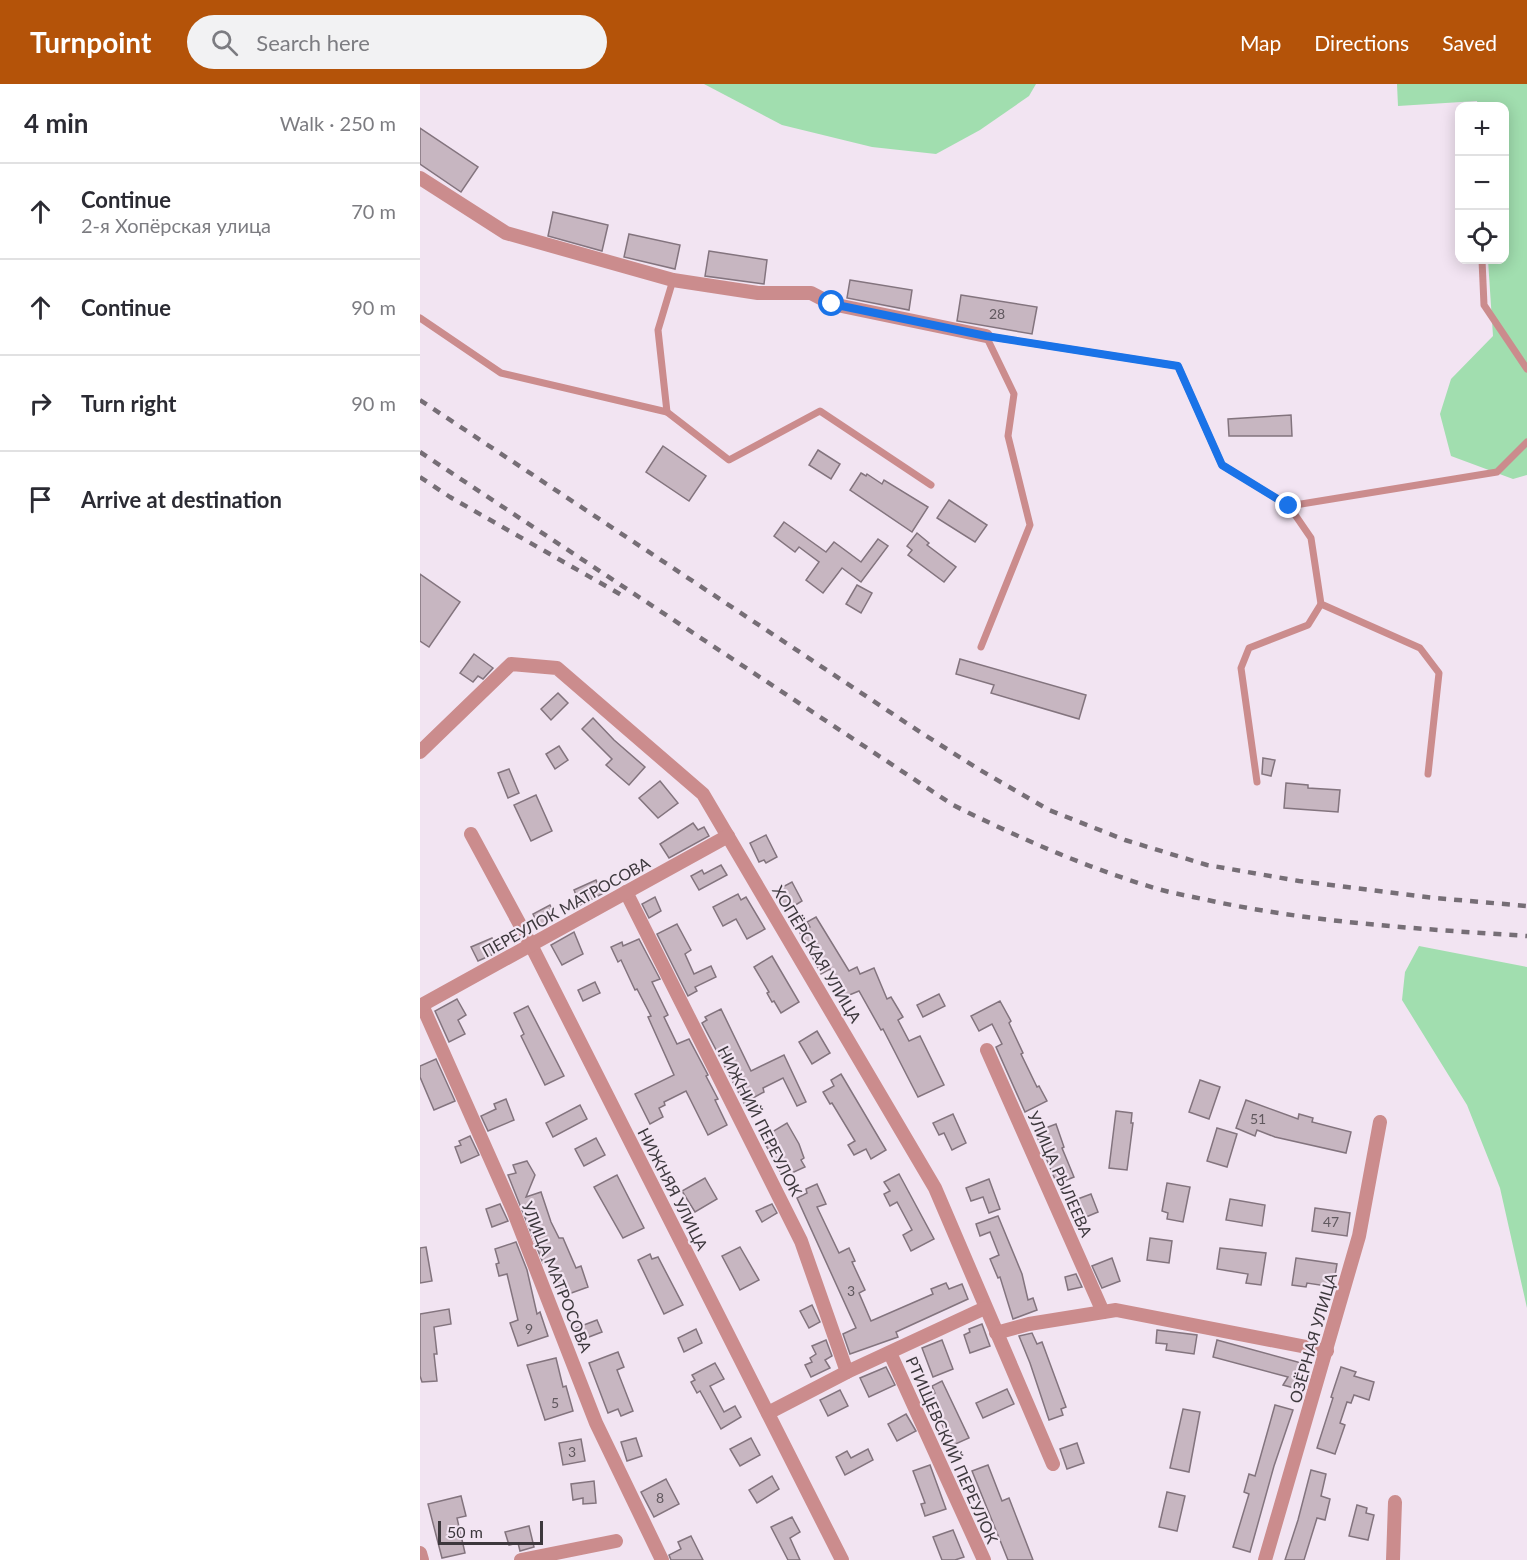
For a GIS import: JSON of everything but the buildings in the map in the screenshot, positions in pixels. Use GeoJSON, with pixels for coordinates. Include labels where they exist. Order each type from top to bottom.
{"type":"FeatureCollection","features":[{"type":"Feature","properties":{"kind":"street"},"geometry":{"type":"LineString","coordinates":[[420,178],[506,233],[673,280],[758,293],[811,292],[832,304],[986,336]]}},
{"type":"Feature","properties":{"kind":"street","name":"ХОПЁРСКАЯ УЛИЦА"},"geometry":{"type":"LineString","coordinates":[[420,752],[511,664],[557,668],[703,794],[935,1188],[1053,1464]]}},
{"type":"Feature","properties":{"kind":"street","name":"НИЖНЯЯ УЛИЦА"},"geometry":{"type":"LineString","coordinates":[[471,834],[531,945],[842,1560]]}},
{"type":"Feature","properties":{"kind":"street","name":"ПЕРЕУЛОК МАТРОСОВА"},"geometry":{"type":"LineString","coordinates":[[421,1006],[728,836]]}},
{"type":"Feature","properties":{"kind":"street","name":"НИЖНИЙ ПЕРЕУЛОК"},"geometry":{"type":"LineString","coordinates":[[626,892],[801,1241],[847,1372]]}},
{"type":"Feature","properties":{"kind":"street","name":"УЛИЦА МАТРОСОВА"},"geometry":{"type":"LineString","coordinates":[[421,1006],[513,1210],[596,1424],[662,1560]]}},
{"type":"Feature","properties":{"kind":"street","name":"УЛИЦА РЫЛЕЕВА"},"geometry":{"type":"LineString","coordinates":[[987,1050],[1103,1312]]}},
{"type":"Feature","properties":{"kind":"street","name":"ОЗЁРНАЯ УЛИЦА"},"geometry":{"type":"LineString","coordinates":[[1265,1560],[1359,1236],[1380,1122]]}},
{"type":"Feature","properties":{"kind":"street"},"geometry":{"type":"LineString","coordinates":[[768,1413],[847,1372],[985,1308]]}},
{"type":"Feature","properties":{"kind":"street"},"geometry":{"type":"LineString","coordinates":[[996,1333],[1029,1324],[1116,1310],[1327,1351]]}},
{"type":"Feature","properties":{"kind":"street","name":"РТИЩЕВСКИЙ ПЕРЕУЛОК"},"geometry":{"type":"LineString","coordinates":[[890,1353],[984,1560]]}},
{"type":"Feature","properties":{"kind":"street"},"geometry":{"type":"LineString","coordinates":[[1393,1560],[1395,1502]]}},
{"type":"Feature","properties":{"kind":"street"},"geometry":{"type":"LineString","coordinates":[[521,1560],[616,1540]]}},
{"type":"Feature","properties":{"kind":"street"},"geometry":{"type":"LineString","coordinates":[[420,1553],[422,1560]]}},
{"type":"Feature","properties":{"kind":"lane"},"geometry":{"type":"LineString","coordinates":[[1482,264],[1485,305],[1527,369]]}},
{"type":"Feature","properties":{"kind":"lane"},"geometry":{"type":"LineString","coordinates":[[668,412],[658,330],[673,280]]}},
{"type":"Feature","properties":{"kind":"lane"},"geometry":{"type":"LineString","coordinates":[[420,318],[501,373],[668,412],[729,460],[820,411],[931,485]]}},
{"type":"Feature","properties":{"kind":"lane"},"geometry":{"type":"LineString","coordinates":[[986,336],[1178,366],[1222,465],[1289,506],[1311,538],[1321,604],[1308,625],[1249,648],[1241,668],[1257,782]]}},
{"type":"Feature","properties":{"kind":"lane"},"geometry":{"type":"LineString","coordinates":[[981,648],[1030,525],[1008,436],[1014,394],[986,336]]}},
{"type":"Feature","properties":{"kind":"lane"},"geometry":{"type":"LineString","coordinates":[[1289,506],[1497,472],[1527,442]]}},
{"type":"Feature","properties":{"kind":"lane"},"geometry":{"type":"LineString","coordinates":[[1321,604],[1420,648],[1439,673],[1428,774]]}},
{"type":"Feature","properties":{"kind":"green space"},"geometry":{"type":"Polygon","coordinates":[[[704,84],[1036,84],[1029,96],[980,130],[936,154],[872,147],[782,125],[704,84]]]}},
{"type":"Feature","properties":{"kind":"green space"},"geometry":{"type":"Polygon","coordinates":[[[1397,84],[1527,84],[1527,475],[1513,479],[1451,456],[1440,414],[1451,379],[1493,336],[1488,264],[1509,264],[1509,102],[1477,101],[1398,106],[1397,84]]]}},
{"type":"Feature","properties":{"kind":"green space"},"geometry":{"type":"Polygon","coordinates":[[[1419,946],[1527,967],[1527,1308],[1500,1188],[1467,1105],[1402,1000],[1405,972],[1419,946]]]}},
{"type":"Feature","properties":{"kind":"railway"},"geometry":{"type":"LineString","coordinates":[[420,400],[920,732],[1049,810],[1125,840],[1207,865],[1299,881],[1435,898],[1527,906]]}},
{"type":"Feature","properties":{"kind":"railway"},"geometry":{"type":"LineString","coordinates":[[420,452],[953,805],[1028,841],[1105,872],[1158,889],[1251,909],[1369,924],[1527,936]]}},
{"type":"Feature","properties":{"kind":"railway"},"geometry":{"type":"LineString","coordinates":[[420,477],[450,497],[625,597]]}},
{"type":"Feature","properties":{"kind":"route"},"geometry":{"type":"LineString","coordinates":[[832,304],[986,336],[1178,366],[1222,465],[1289,506]]}}]}
